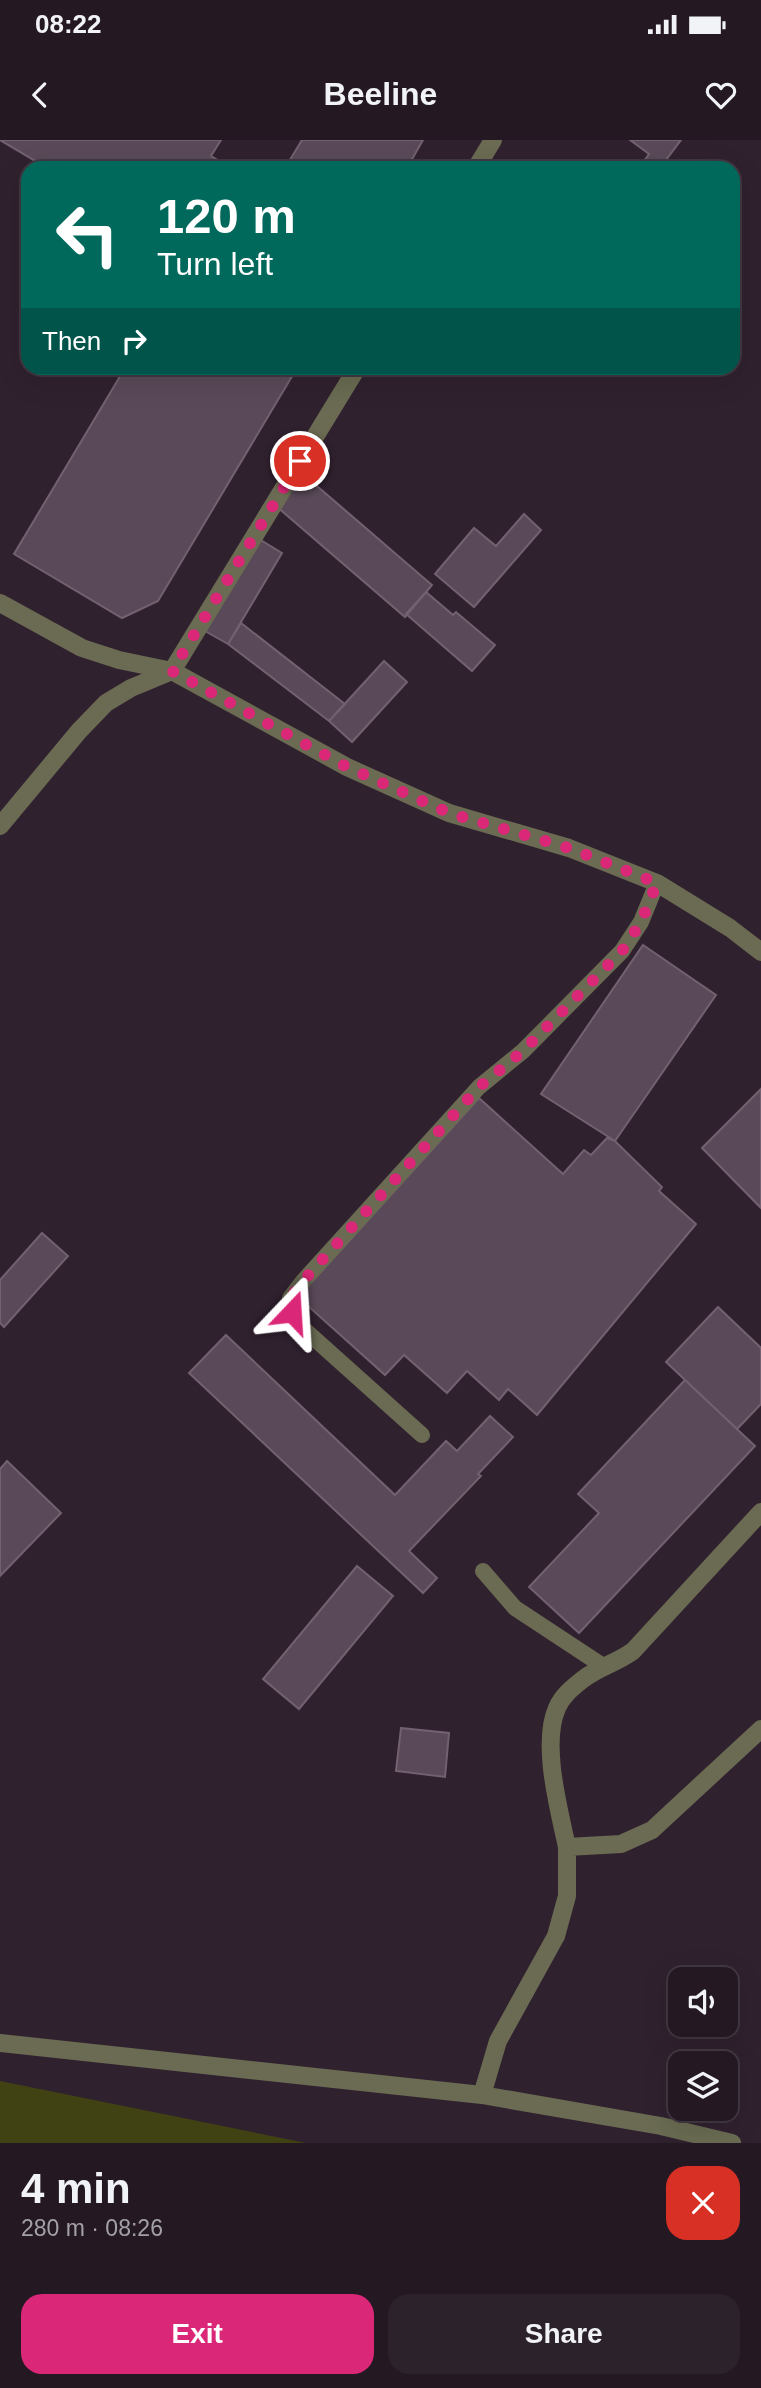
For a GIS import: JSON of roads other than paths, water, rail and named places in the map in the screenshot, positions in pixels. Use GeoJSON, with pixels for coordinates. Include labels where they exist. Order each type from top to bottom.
{"type":"FeatureCollection","features":[{"type":"Feature","properties":{"kind":"street"},"geometry":{"type":"LineString","coordinates":[[480,161],[493,140]]}},
{"type":"Feature","properties":{"kind":"street"},"geometry":{"type":"LineString","coordinates":[[0,826],[79,731],[106,703],[131,688],[172,671],[353,375]]}},
{"type":"Feature","properties":{"kind":"street"},"geometry":{"type":"LineString","coordinates":[[0,603],[82,648],[119,660],[172,671],[347,767],[449,813],[569,848],[657,883],[730,928],[761,952]]}},
{"type":"Feature","properties":{"kind":"street"},"geometry":{"type":"LineString","coordinates":[[482,2095],[498,2041],[556,1936],[567,1896],[567,1847],[551,1755],[556,1710],[564,1696],[583,1679],[603,1666],[622,1660],[633,1651],[761,1512]]}},
{"type":"Feature","properties":{"kind":"street"},"geometry":{"type":"LineString","coordinates":[[567,1847],[621,1844],[652,1830],[761,1729]]}},
{"type":"Feature","properties":{"kind":"street"},"geometry":{"type":"LineString","coordinates":[[0,2043],[482,2095],[662,2126],[732,2143]]}},
{"type":"Feature","properties":{"kind":"lane"},"geometry":{"type":"LineString","coordinates":[[422,1435],[297,1323],[290,1298],[479,1087],[523,1051],[622,951],[641,922],[657,883]]}},
{"type":"Feature","properties":{"kind":"lane"},"geometry":{"type":"LineString","coordinates":[[484,1572],[515,1608],[603,1666]]}}]}
